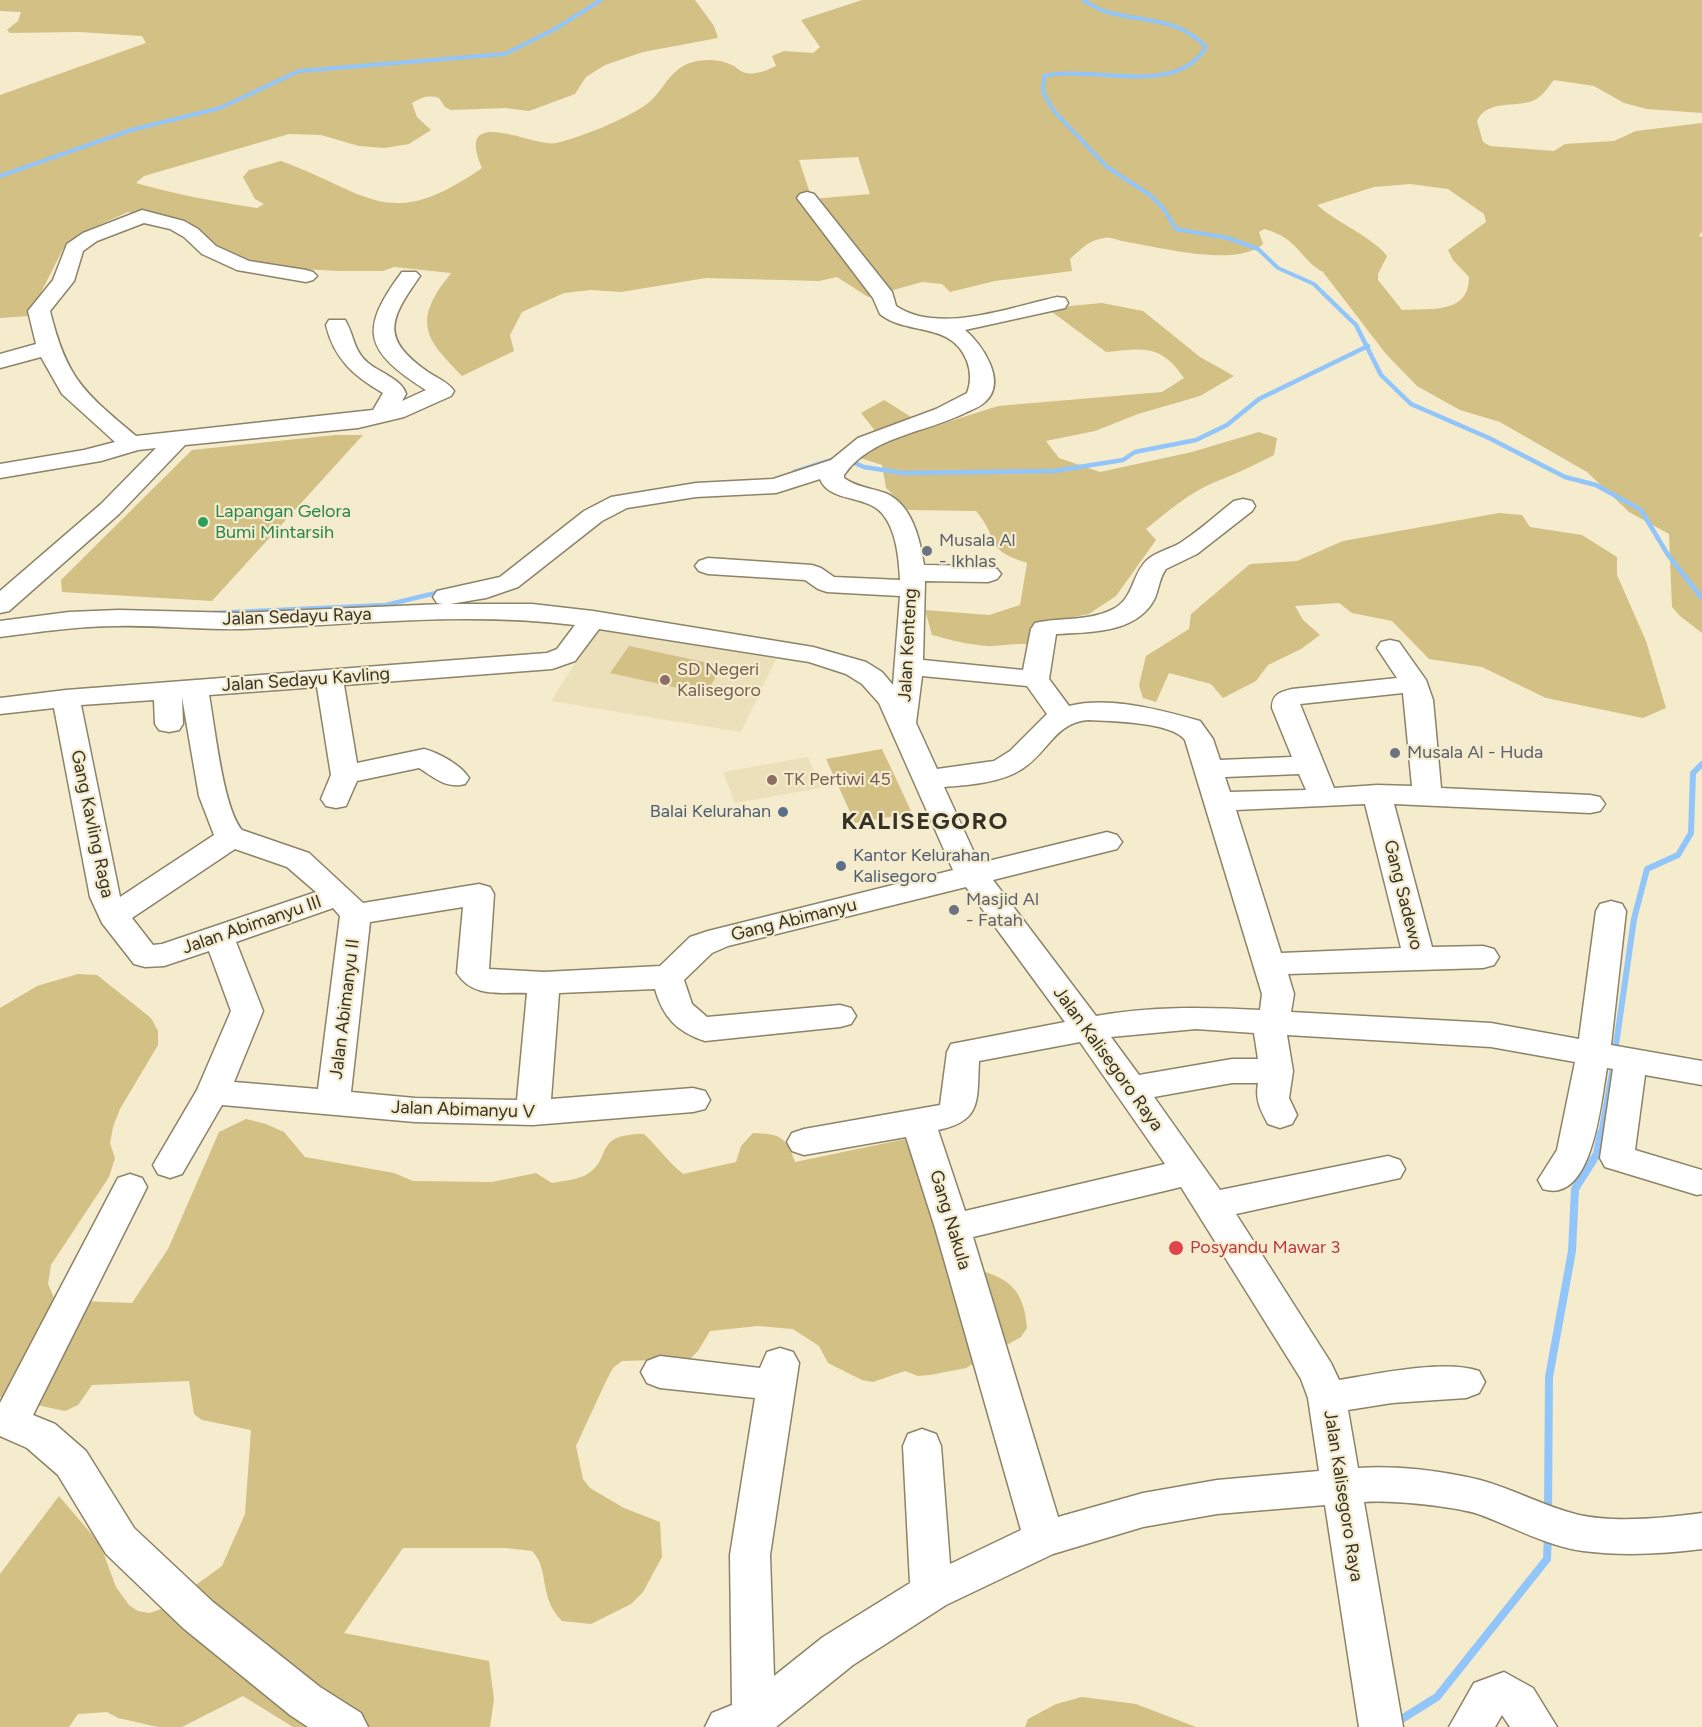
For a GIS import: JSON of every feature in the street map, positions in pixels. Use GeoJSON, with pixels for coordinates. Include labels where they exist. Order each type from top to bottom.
{"type":"FeatureCollection","features":[{"type":"Feature","properties":{"kind":"street"},"geometry":{"type":"LineString","coordinates":[[414,612],[436,598],[486,590],[509,582],[608,506],[688,491],[776,486],[843,461],[876,439],[944,414],[977,397],[983,383],[981,365],[968,345],[947,328],[892,314],[885,307],[884,297],[807,198]]}},
{"type":"Feature","properties":{"kind":"street"},"geometry":{"type":"LineString","coordinates":[[134,443],[128,441],[81,402],[60,375],[48,348],[39,311],[63,281],[74,248],[90,237],[129,219],[142,216],[177,225],[191,233],[209,250],[244,266],[306,276]]}},
{"type":"Feature","properties":{"kind":"street"},"geometry":{"type":"LineString","coordinates":[[0,471],[25,464],[99,456],[134,443],[306,427],[381,416],[396,412],[443,391],[399,362],[385,342],[384,313],[390,299],[409,276]]}},
{"type":"Feature","properties":{"kind":"street"},"geometry":{"type":"LineString","coordinates":[[947,328],[1058,303]]}},
{"type":"Feature","properties":{"kind":"street"},"geometry":{"type":"LineString","coordinates":[[337,325],[341,345],[351,361],[394,390],[395,394],[381,416]]}},
{"type":"Feature","properties":{"kind":"street"},"geometry":{"type":"LineString","coordinates":[[0,361],[48,348]]}},
{"type":"Feature","properties":{"kind":"street"},"geometry":{"type":"LineString","coordinates":[[0,605],[110,509],[177,440]]}},
{"type":"Feature","properties":{"kind":"street","name":"Jalan Kenteng"},"geometry":{"type":"LineString","coordinates":[[843,461],[832,475],[832,481],[841,489],[886,503],[901,524],[912,581],[913,622],[903,722]]}},
{"type":"Feature","properties":{"kind":"street"},"geometry":{"type":"LineString","coordinates":[[1063,716],[1035,679],[1044,629],[1106,622],[1126,613],[1141,599],[1150,573],[1156,564],[1188,549],[1243,506]]}},
{"type":"Feature","properties":{"kind":"street"},"geometry":{"type":"LineString","coordinates":[[708,566],[812,573],[826,584],[912,581],[988,573]]}},
{"type":"Feature","properties":{"kind":"street","name":"Jalan Sedayu Raya"},"geometry":{"type":"LineString","coordinates":[[0,629],[79,620],[187,618],[239,621],[414,612],[532,612],[594,619]]}},
{"type":"Feature","properties":{"kind":"street","name":"Jalan Sedayu Kavling"},"geometry":{"type":"LineString","coordinates":[[0,706],[66,698],[552,661],[566,655],[594,619]]}},
{"type":"Feature","properties":{"kind":"street","name":"Jalan Kalisegoro Raya"},"geometry":{"type":"LineString","coordinates":[[594,619],[835,660],[856,668],[878,684],[892,700],[963,862],[1089,1030],[1189,1172],[1309,1358],[1327,1398],[1380,1718]]}},
{"type":"Feature","properties":{"kind":"street"},"geometry":{"type":"LineString","coordinates":[[1390,648],[1413,684],[1419,700],[1427,795]]}},
{"type":"Feature","properties":{"kind":"street"},"geometry":{"type":"LineString","coordinates":[[878,684],[908,670],[1035,679]]}},
{"type":"Feature","properties":{"kind":"street"},"geometry":{"type":"LineString","coordinates":[[329,678],[341,787],[366,773],[424,758],[455,778]]}},
{"type":"Feature","properties":{"kind":"street"},"geometry":{"type":"LineString","coordinates":[[1323,797],[1286,708],[1286,700],[1413,684]]}},
{"type":"Feature","properties":{"kind":"street"},"geometry":{"type":"LineString","coordinates":[[169,724],[180,690]]}},
{"type":"Feature","properties":{"kind":"street"},"geometry":{"type":"LineString","coordinates":[[113,916],[232,837],[224,828],[180,690]]}},
{"type":"Feature","properties":{"kind":"street","name":"Gang Kavling Raga"},"geometry":{"type":"LineString","coordinates":[[66,698],[105,897],[113,916],[145,956],[164,955]]}},
{"type":"Feature","properties":{"kind":"street"},"geometry":{"type":"LineString","coordinates":[[928,779],[1001,768],[1013,762],[1063,716],[1108,713],[1190,727],[1199,739],[1271,964],[1278,994],[1277,1009],[1269,1022],[1276,1071],[1272,1098],[1280,1115]]}},
{"type":"Feature","properties":{"kind":"street"},"geometry":{"type":"LineString","coordinates":[[1208,769],[1309,765]]}},
{"type":"Feature","properties":{"kind":"street"},"geometry":{"type":"LineString","coordinates":[[1217,801],[1377,794],[1590,804]]}},
{"type":"Feature","properties":{"kind":"street","name":"Gang Sadewo"},"geometry":{"type":"LineString","coordinates":[[1271,964],[1419,958],[1377,794]]}},
{"type":"Feature","properties":{"kind":"street","name":"Jalan Abimanyu III"},"geometry":{"type":"LineString","coordinates":[[232,837],[298,860],[348,905]]}},
{"type":"Feature","properties":{"kind":"street","name":"Gang Abimanyu"},"geometry":{"type":"LineString","coordinates":[[668,977],[701,945],[719,938],[974,877],[1107,842]]}},
{"type":"Feature","properties":{"kind":"street"},"geometry":{"type":"LineString","coordinates":[[348,905],[479,894],[474,966],[476,978],[487,982],[544,983],[668,977],[679,1010],[688,1020],[705,1029],[840,1016]]}},
{"type":"Feature","properties":{"kind":"street","name":"Jalan Abimanyu III"},"geometry":{"type":"LineString","coordinates":[[164,955],[219,938],[348,905]]}},
{"type":"Feature","properties":{"kind":"street","name":"Jalan Abimanyu II"},"geometry":{"type":"LineString","coordinates":[[333,1104],[348,905]]}},
{"type":"Feature","properties":{"kind":"street"},"geometry":{"type":"LineString","coordinates":[[1611,911],[1610,1058],[1617,1158],[1698,1182]]}},
{"type":"Feature","properties":{"kind":"street"},"geometry":{"type":"LineString","coordinates":[[170,1165],[223,1093],[247,1011],[245,1000],[219,938]]}},
{"type":"Feature","properties":{"kind":"street"},"geometry":{"type":"LineString","coordinates":[[1419,958],[1483,957]]}},
{"type":"Feature","properties":{"kind":"street"},"geometry":{"type":"LineString","coordinates":[[533,1113],[544,983]]}},
{"type":"Feature","properties":{"kind":"street"},"geometry":{"type":"LineString","coordinates":[[804,1142],[950,1115],[956,1110],[961,1085],[963,1052],[1128,1022],[1167,1018],[1491,1035],[1702,1073]]}},
{"type":"Feature","properties":{"kind":"street"},"geometry":{"type":"LineString","coordinates":[[1555,1180],[1574,1153],[1610,1058]]}},
{"type":"Feature","properties":{"kind":"street"},"geometry":{"type":"LineString","coordinates":[[1131,1089],[1232,1071],[1276,1071]]}},
{"type":"Feature","properties":{"kind":"street","name":"Jalan Abimanyu V"},"geometry":{"type":"LineString","coordinates":[[223,1093],[415,1110],[533,1113],[693,1100]]}},
{"type":"Feature","properties":{"kind":"street","name":"Gang Nakula"},"geometry":{"type":"LineString","coordinates":[[918,1122],[953,1228],[1044,1539]]}},
{"type":"Feature","properties":{"kind":"street"},"geometry":{"type":"LineString","coordinates":[[1212,1205],[1388,1169]]}},
{"type":"Feature","properties":{"kind":"street"},"geometry":{"type":"LineString","coordinates":[[953,1228],[1189,1172]]}},
{"type":"Feature","properties":{"kind":"street"},"geometry":{"type":"LineString","coordinates":[[130,1187],[5,1421],[41,1436],[72,1463],[120,1541],[198,1615],[305,1701],[346,1727]]}},
{"type":"Feature","properties":{"kind":"street"},"geometry":{"type":"LineString","coordinates":[[660,1372],[777,1374],[750,1555],[741,1723]]}},
{"type":"Feature","properties":{"kind":"street"},"geometry":{"type":"LineString","coordinates":[[1327,1398],[1392,1387],[1466,1382]]}},
{"type":"Feature","properties":{"kind":"street"},"geometry":{"type":"LineString","coordinates":[[922,1446],[931,1592]]}},
{"type":"Feature","properties":{"kind":"street"},"geometry":{"type":"LineString","coordinates":[[741,1723],[838,1651],[931,1592],[1044,1539],[1143,1510],[1217,1497],[1385,1483],[1480,1497],[1525,1516],[1581,1533],[1660,1537],[1702,1532]]}},
{"type":"Feature","properties":{"kind":"street"},"geometry":{"type":"LineString","coordinates":[[1471,1727],[1489,1697],[1504,1692],[1518,1702],[1535,1727]]}},
{"type":"Feature","properties":{"kind":"shaded area"},"geometry":{"type":"Polygon","coordinates":[[[0,0],[695,0],[714,26],[718,38],[643,52],[605,65],[586,77],[575,94],[529,111],[506,108],[451,110],[445,107],[439,98],[422,98],[412,103],[417,117],[431,130],[409,144],[384,148],[359,146],[321,135],[289,134],[144,176],[136,183],[257,208],[264,204],[255,199],[243,177],[249,170],[281,161],[359,195],[380,201],[401,203],[424,199],[450,188],[482,168],[476,148],[478,137],[487,132],[545,143],[556,143],[577,137],[635,112],[656,96],[676,71],[690,63],[712,60],[724,62],[746,73],[754,73],[776,66],[772,56],[784,51],[813,53],[820,47],[801,20],[862,0],[1702,0],[1702,113],[1647,109],[1624,103],[1594,86],[1554,80],[1538,98],[1489,109],[1477,121],[1483,142],[1490,146],[1554,151],[1565,144],[1614,141],[1636,131],[1702,123],[1702,231],[1699,236],[1702,237],[1702,633],[1672,607],[1669,534],[1629,512],[1587,472],[1500,422],[1460,410],[1417,386],[1386,354],[1323,272],[1315,267],[1292,243],[1264,229],[1259,232],[1263,244],[1251,251],[1235,255],[1197,254],[1112,238],[1101,239],[1089,243],[1070,259],[1072,271],[995,281],[950,292],[942,284],[922,282],[868,297],[837,277],[819,281],[706,278],[621,292],[591,290],[564,293],[522,312],[510,335],[514,351],[462,376],[438,349],[428,331],[429,309],[451,273],[394,267],[383,271],[339,271],[283,268],[240,262],[211,242],[198,228],[128,212],[88,230],[63,249],[29,316],[0,318],[0,95],[146,43],[142,36],[80,32],[10,33],[7,30],[18,21],[21,12],[0,11],[0,0]],[[858,157],[799,160],[812,199],[870,194],[858,157]],[[1410,184],[1374,187],[1317,205],[1372,242],[1387,256],[1378,274],[1378,280],[1402,310],[1436,309],[1455,304],[1467,289],[1469,277],[1453,260],[1448,250],[1486,222],[1484,214],[1448,189],[1410,184]]]}},
{"type":"Feature","properties":{"kind":"shaded area"},"geometry":{"type":"Polygon","coordinates":[[[1102,303],[1143,311],[1200,357],[1234,376],[1200,396],[1138,414],[1095,431],[1046,441],[1059,458],[1100,472],[1192,452],[1259,432],[1277,438],[1274,455],[1206,486],[1170,509],[1146,529],[1156,540],[1116,596],[1089,614],[1042,623],[1032,645],[982,645],[932,635],[925,610],[989,615],[1020,605],[1027,563],[1013,558],[998,548],[976,511],[908,510],[886,488],[882,465],[841,452],[876,432],[861,413],[884,400],[929,428],[998,406],[1162,392],[1184,378],[1167,359],[1151,351],[1106,352],[1052,312],[1070,306],[1102,303]]]}},
{"type":"Feature","properties":{"kind":"shaded area","name":"Lapangan Gelora Bumi Mintarsih"},"geometry":{"type":"Polygon","coordinates":[[[335,435],[363,435],[212,601],[62,592],[61,580],[192,450],[335,435]]]}},
{"type":"Feature","properties":{"kind":"shaded area"},"geometry":{"type":"Polygon","coordinates":[[[1499,513],[1522,515],[1530,527],[1582,535],[1617,557],[1617,575],[1646,641],[1666,708],[1643,718],[1546,698],[1482,667],[1429,659],[1392,621],[1352,613],[1339,603],[1295,606],[1303,620],[1320,635],[1301,649],[1268,665],[1256,681],[1223,698],[1211,684],[1169,673],[1156,702],[1143,698],[1139,685],[1146,656],[1189,629],[1191,614],[1250,564],[1297,561],[1343,541],[1499,513]]]}},
{"type":"Feature","properties":{"kind":"shaded area","name":"SD Negeri Kalisegoro"},"geometry":{"type":"Polygon","coordinates":[[[597,629],[776,659],[741,732],[551,701],[597,629]]]}},
{"type":"Feature","properties":{"kind":"shaded area"},"geometry":{"type":"Polygon","coordinates":[[[629,646],[723,666],[705,694],[610,673],[629,646]]]}},
{"type":"Feature","properties":{"kind":"shaded area"},"geometry":{"type":"Polygon","coordinates":[[[882,749],[912,813],[855,823],[826,759],[882,749]]]}},
{"type":"Feature","properties":{"kind":"shaded area","name":"TK Pertiwi 45"},"geometry":{"type":"Polygon","coordinates":[[[808,757],[821,788],[735,803],[723,772],[808,757]]]}},
{"type":"Feature","properties":{"kind":"shaded area"},"geometry":{"type":"Polygon","coordinates":[[[78,974],[97,975],[151,1018],[158,1031],[158,1045],[120,1109],[113,1127],[110,1143],[115,1158],[109,1177],[51,1265],[48,1284],[55,1300],[132,1303],[168,1249],[219,1132],[246,1119],[284,1132],[305,1157],[394,1173],[413,1181],[492,1182],[536,1173],[552,1183],[573,1179],[593,1170],[609,1143],[627,1135],[644,1134],[683,1174],[736,1162],[741,1146],[753,1133],[770,1134],[781,1138],[795,1162],[915,1137],[949,1261],[1003,1279],[1019,1297],[1025,1310],[1027,1328],[1021,1337],[966,1368],[918,1376],[905,1371],[873,1382],[862,1380],[828,1363],[819,1346],[793,1329],[758,1326],[710,1331],[698,1351],[690,1359],[622,1361],[613,1368],[607,1379],[576,1446],[583,1479],[590,1488],[624,1508],[660,1522],[662,1557],[643,1592],[631,1604],[591,1624],[562,1621],[550,1602],[541,1566],[532,1551],[506,1548],[403,1548],[344,1633],[489,1661],[494,1699],[490,1727],[293,1727],[243,1696],[182,1727],[158,1727],[118,1718],[107,1712],[78,1714],[69,1727],[0,1727],[0,1574],[59,1496],[100,1544],[116,1587],[129,1605],[138,1611],[150,1613],[164,1608],[222,1566],[245,1514],[251,1430],[202,1420],[194,1414],[189,1381],[92,1385],[78,1405],[65,1411],[0,1397],[0,1008],[37,986],[78,974]]]}},
{"type":"Feature","properties":{"kind":"shaded area"},"geometry":{"type":"Polygon","coordinates":[[[1082,1697],[1136,1704],[1196,1727],[1025,1727],[1028,1719],[1056,1704],[1082,1697]]]}},
{"type":"Feature","properties":{"kind":"waterway"},"geometry":{"type":"LineString","coordinates":[[0,176],[131,130],[220,108],[299,71],[505,54],[555,29],[601,0]]}},
{"type":"Feature","properties":{"kind":"waterway"},"geometry":{"type":"LineString","coordinates":[[1083,0],[1096,8],[1118,15],[1171,25],[1195,37],[1206,47],[1192,62],[1175,72],[1155,76],[1086,74],[1044,76],[1043,92],[1054,111],[1107,167],[1150,195],[1163,208],[1176,229],[1228,238],[1258,249],[1278,268],[1314,284],[1323,293]]}},
{"type":"Feature","properties":{"kind":"waterway"},"geometry":{"type":"LineString","coordinates":[[1323,293],[1356,325],[1367,347]]}},
{"type":"Feature","properties":{"kind":"waterway"},"geometry":{"type":"LineString","coordinates":[[848,460],[864,467],[903,473],[1054,471],[1123,460],[1135,452],[1196,440],[1227,425],[1259,399],[1367,347]]}},
{"type":"Feature","properties":{"kind":"waterway"},"geometry":{"type":"LineString","coordinates":[[1367,347],[1381,375],[1411,404],[1489,438],[1565,477],[1596,485],[1641,510],[1668,555],[1702,598]]}},
{"type":"Feature","properties":{"kind":"waterway"},"geometry":{"type":"LineString","coordinates":[[794,472],[838,458]]}},
{"type":"Feature","properties":{"kind":"waterway"},"geometry":{"type":"LineString","coordinates":[[213,613],[386,605],[444,591]]}},
{"type":"Feature","properties":{"kind":"waterway"},"geometry":{"type":"LineString","coordinates":[[1615,1052],[1634,919],[1647,869],[1678,855],[1691,833],[1693,773],[1702,764]]}},
{"type":"Feature","properties":{"kind":"waterway"},"geometry":{"type":"LineString","coordinates":[[1601,1134],[1614,1062]]}},
{"type":"Feature","properties":{"kind":"waterway"},"geometry":{"type":"LineString","coordinates":[[1548,1513],[1549,1377],[1572,1251],[1575,1189],[1597,1154],[1601,1133]]}},
{"type":"Feature","properties":{"kind":"waterway"},"geometry":{"type":"LineString","coordinates":[[1389,1727],[1437,1697],[1547,1559],[1548,1535]]}},
{"type":"Feature","properties":{"kind":"place","name":"Lapangan Gelora Bumi Mintarsih"},"geometry":{"type":"Point","coordinates":[203,522]}},
{"type":"Feature","properties":{"kind":"place","name":"Musala Al - Ikhlas"},"geometry":{"type":"Point","coordinates":[927,551]}},
{"type":"Feature","properties":{"kind":"place","name":"SD Negeri Kalisegoro"},"geometry":{"type":"Point","coordinates":[665,680]}},
{"type":"Feature","properties":{"kind":"place","name":"Musala Al - Huda"},"geometry":{"type":"Point","coordinates":[1395,753]}},
{"type":"Feature","properties":{"kind":"place","name":"TK Pertiwi 45"},"geometry":{"type":"Point","coordinates":[772,780]}},
{"type":"Feature","properties":{"kind":"place","name":"Balai Kelurahan"},"geometry":{"type":"Point","coordinates":[783,812]}},
{"type":"Feature","properties":{"kind":"place","name":"Kantor Kelurahan Kalisegoro"},"geometry":{"type":"Point","coordinates":[841,866]}},
{"type":"Feature","properties":{"kind":"place","name":"Masjid Al - Fatah"},"geometry":{"type":"Point","coordinates":[954,910]}},
{"type":"Feature","properties":{"kind":"place","name":"Posyandu Mawar 3"},"geometry":{"type":"Point","coordinates":[1176,1248]}},
{"type":"Feature","properties":{"kind":"district","name":"KALISEGORO"},"geometry":{"type":"Point","coordinates":[925,822]}}]}
